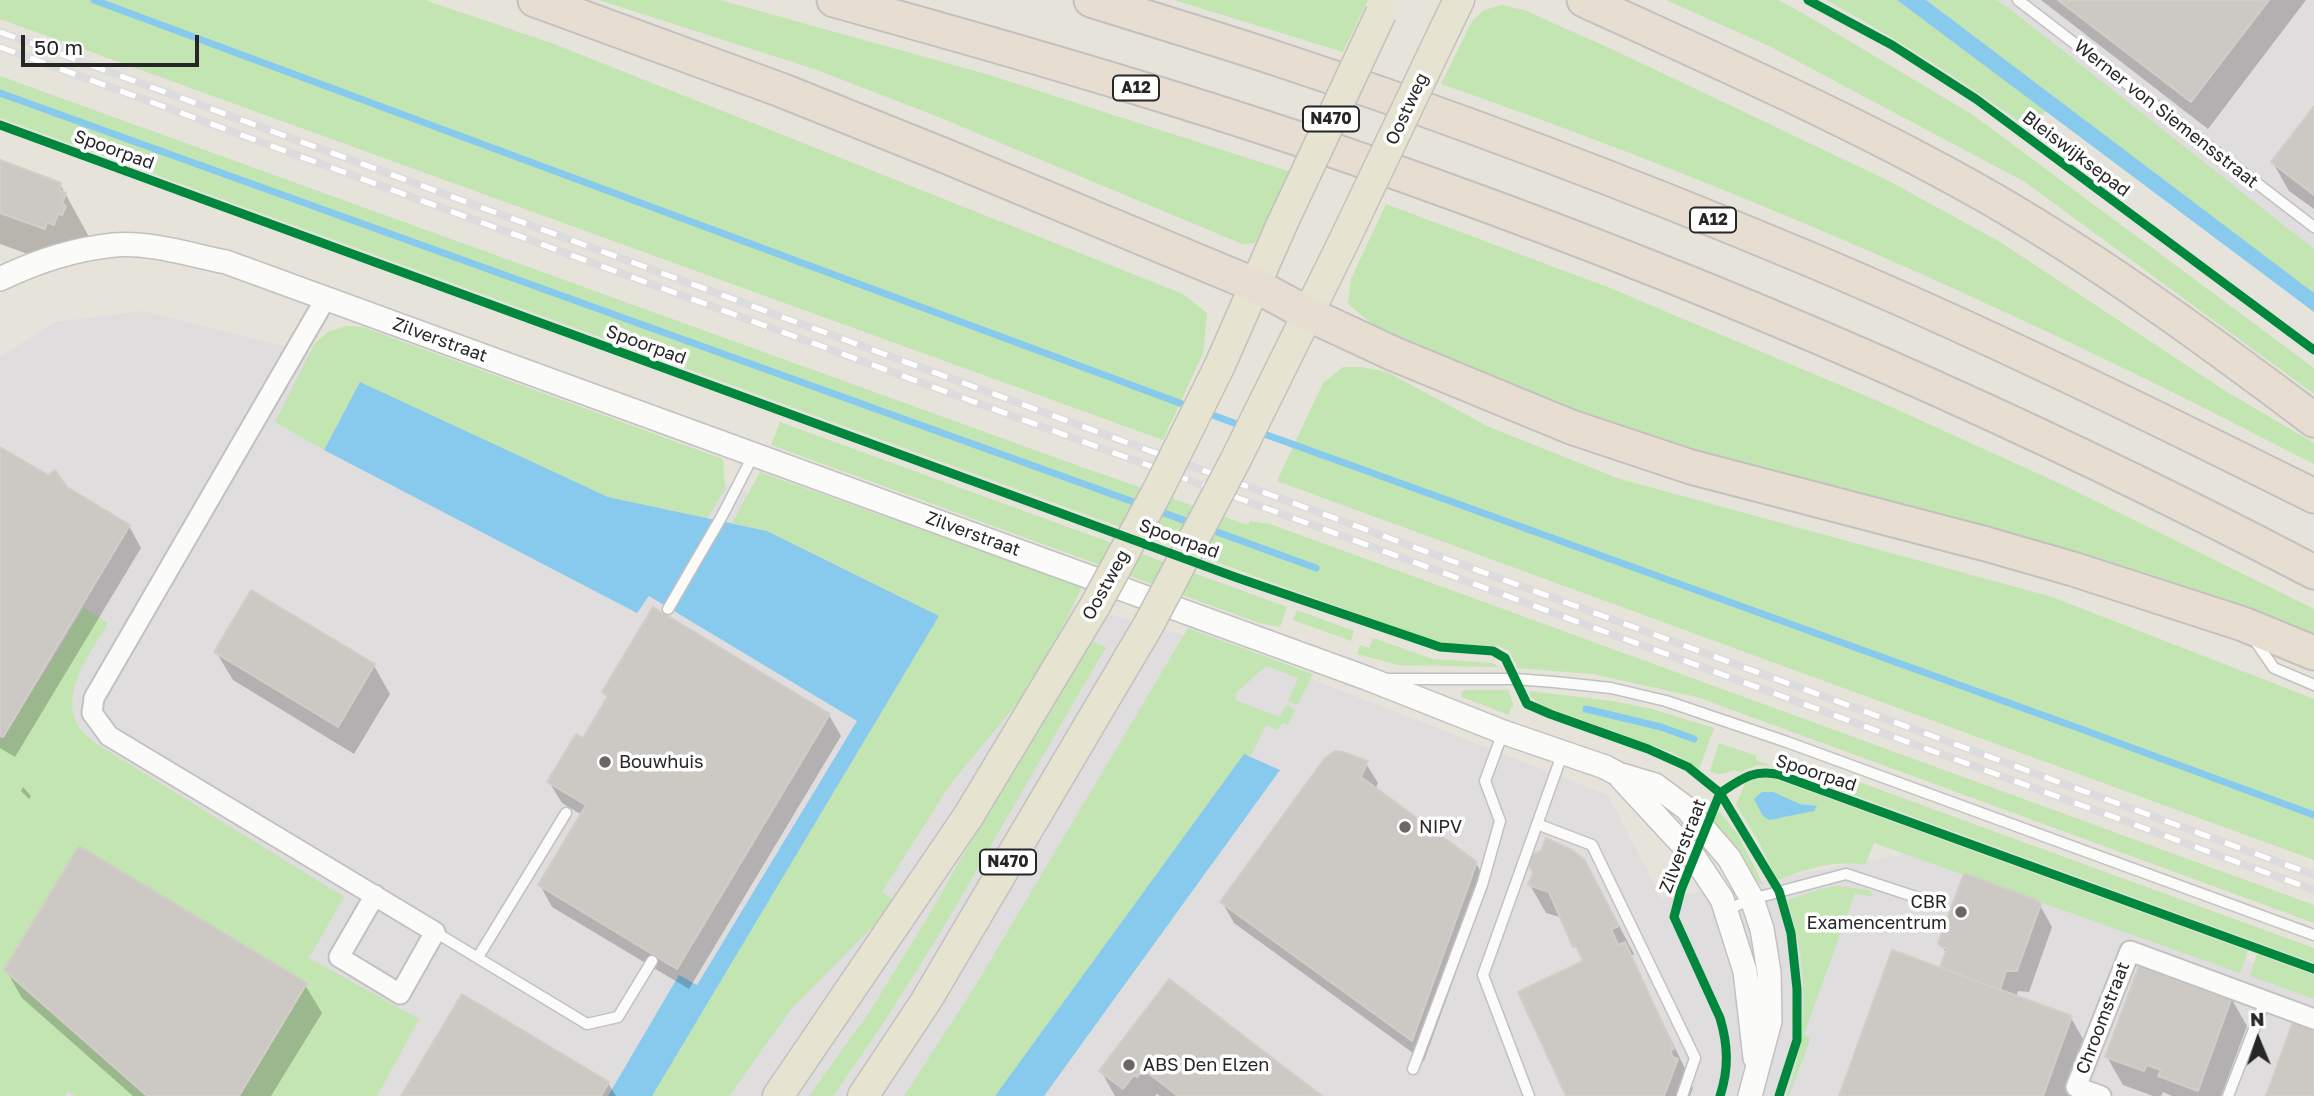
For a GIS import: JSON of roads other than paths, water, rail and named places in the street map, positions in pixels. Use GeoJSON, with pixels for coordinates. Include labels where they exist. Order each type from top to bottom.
{"type":"FeatureCollection","features":[{"type":"Feature","properties":{"kind":"highway"},"geometry":{"type":"LineString","coordinates":[[535,0],[838,112],[1255,285],[1308,314],[1485,393],[1605,440],[1712,472],[2008,550],[2128,586],[2243,624],[2314,653]]}},
{"type":"Feature","properties":{"kind":"highway","name":"A12"},"geometry":{"type":"LineString","coordinates":[[834,0],[1264,127],[1499,210],[1663,273],[1906,375],[2092,461],[2314,572]]}},
{"type":"Feature","properties":{"kind":"highway","name":"A12"},"geometry":{"type":"LineString","coordinates":[[1091,0],[1278,59],[1442,116],[1719,223],[1899,298],[2080,380],[2314,496]]}},
{"type":"Feature","properties":{"kind":"highway"},"geometry":{"type":"LineString","coordinates":[[1584,0],[1796,97],[1990,198],[2058,239],[2171,314],[2314,420]]}},
{"type":"Feature","properties":{"kind":"main road","name":"Oostweg"},"geometry":{"type":"LineString","coordinates":[[863,1096],[926,1001],[1149,624],[1213,505],[1308,314],[1459,0]]}},
{"type":"Feature","properties":{"kind":"main road","name":"Oostweg"},"geometry":{"type":"LineString","coordinates":[[779,1096],[969,815],[1096,604],[1157,492],[1220,365],[1282,224],[1384,7]]}},
{"type":"Feature","properties":{"kind":"street","name":"Zilverstraat"},"geometry":{"type":"LineString","coordinates":[[0,279],[25,267],[74,252],[115,245],[156,248],[226,262],[1369,679],[1503,732],[1655,785],[1686,808],[1729,858],[1752,899],[1769,972],[1770,1021],[1756,1065],[1750,1096]]}},
{"type":"Feature","properties":{"kind":"street"},"geometry":{"type":"LineString","coordinates":[[326,298],[94,698],[92,713],[109,736],[375,895],[435,932],[400,994],[339,957],[375,895]]}},
{"type":"Feature","properties":{"kind":"street","name":"Zilverstraat"},"geometry":{"type":"LineString","coordinates":[[1618,774],[1693,857],[1722,899],[1745,971],[1756,1065]]}},
{"type":"Feature","properties":{"kind":"street","name":"Chroomstraat"},"geometry":{"type":"LineString","coordinates":[[2101,1096],[2076,1087],[2130,951],[2314,1019]]}},
{"type":"Feature","properties":{"kind":"lane","name":"Werner von Siemensstraat"},"geometry":{"type":"LineString","coordinates":[[2018,0],[2314,227]]}},
{"type":"Feature","properties":{"kind":"lane"},"geometry":{"type":"LineString","coordinates":[[668,610],[754,454]]}},
{"type":"Feature","properties":{"kind":"lane"},"geometry":{"type":"LineString","coordinates":[[2243,624],[2274,668],[2314,685]]}},
{"type":"Feature","properties":{"kind":"lane","name":"Spoorpad"},"geometry":{"type":"LineString","coordinates":[[1369,679],[1515,679],[1611,688],[1666,701],[1787,742],[2314,935]]}},
{"type":"Feature","properties":{"kind":"lane"},"geometry":{"type":"LineString","coordinates":[[1413,1069],[1482,885],[1500,821],[1485,780],[1503,732]]}},
{"type":"Feature","properties":{"kind":"lane"},"geometry":{"type":"LineString","coordinates":[[1529,1096],[1483,975],[1563,752]]}},
{"type":"Feature","properties":{"kind":"lane"},"geometry":{"type":"LineString","coordinates":[[478,957],[566,813]]}},
{"type":"Feature","properties":{"kind":"lane"},"geometry":{"type":"LineString","coordinates":[[1537,824],[1592,845],[1695,1058],[1682,1096]]}},
{"type":"Feature","properties":{"kind":"lane"},"geometry":{"type":"LineString","coordinates":[[1726,910],[1752,899],[1846,874],[1919,898]]}},
{"type":"Feature","properties":{"kind":"lane"},"geometry":{"type":"LineString","coordinates":[[435,932],[587,1024],[618,1017],[652,961]]}},
{"type":"Feature","properties":{"kind":"lane"},"geometry":{"type":"LineString","coordinates":[[2228,1096],[2265,1001]]}},
{"type":"Feature","properties":{"kind":"water"},"geometry":{"type":"Polygon","coordinates":[[[1897,0],[1926,0],[2314,293],[2314,312],[1897,0]]]}},
{"type":"Feature","properties":{"kind":"water"},"geometry":{"type":"Polygon","coordinates":[[[360,382],[608,497],[767,531],[939,616],[652,1096],[608,1096],[679,975],[697,985],[857,721],[649,596],[637,613],[324,450],[360,382]]]}},
{"type":"Feature","properties":{"kind":"water"},"geometry":{"type":"Polygon","coordinates":[[[1244,754],[1280,770],[1044,1096],[995,1096],[1244,754]]]}},
{"type":"Feature","properties":{"kind":"water"},"geometry":{"type":"Polygon","coordinates":[[[1762,792],[1773,792],[1800,804],[1817,806],[1814,811],[1769,820],[1763,816],[1754,799],[1762,792]]]}},
{"type":"Feature","properties":{"kind":"waterway"},"geometry":{"type":"LineString","coordinates":[[94,0],[1193,408]]}},
{"type":"Feature","properties":{"kind":"waterway"},"geometry":{"type":"LineString","coordinates":[[0,93],[1142,505]]}},
{"type":"Feature","properties":{"kind":"waterway"},"geometry":{"type":"LineString","coordinates":[[1204,412],[1245,427]]}},
{"type":"Feature","properties":{"kind":"waterway"},"geometry":{"type":"LineString","coordinates":[[1256,431],[2314,815]]}},
{"type":"Feature","properties":{"kind":"waterway"},"geometry":{"type":"LineString","coordinates":[[1156,510],[1194,524]]}},
{"type":"Feature","properties":{"kind":"waterway"},"geometry":{"type":"LineString","coordinates":[[1209,529],[1316,568]]}},
{"type":"Feature","properties":{"kind":"waterway"},"geometry":{"type":"LineString","coordinates":[[1586,709],[1661,727],[1694,739]]}},
{"type":"Feature","properties":{"kind":"railway"},"geometry":{"type":"LineString","coordinates":[[0,32],[2314,875]]}},
{"type":"Feature","properties":{"kind":"railway"},"geometry":{"type":"LineString","coordinates":[[0,47],[2314,890]]}},
{"type":"Feature","properties":{"kind":"place","name":"Bouwhuis"},"geometry":{"type":"Point","coordinates":[605,762]}},
{"type":"Feature","properties":{"kind":"place","name":"NIPV"},"geometry":{"type":"Point","coordinates":[1405,827]}},
{"type":"Feature","properties":{"kind":"place","name":"CBR Examencentrum"},"geometry":{"type":"Point","coordinates":[1961,912]}},
{"type":"Feature","properties":{"kind":"place","name":"ABS Den Elzen"},"geometry":{"type":"Point","coordinates":[1129,1065]}}]}
